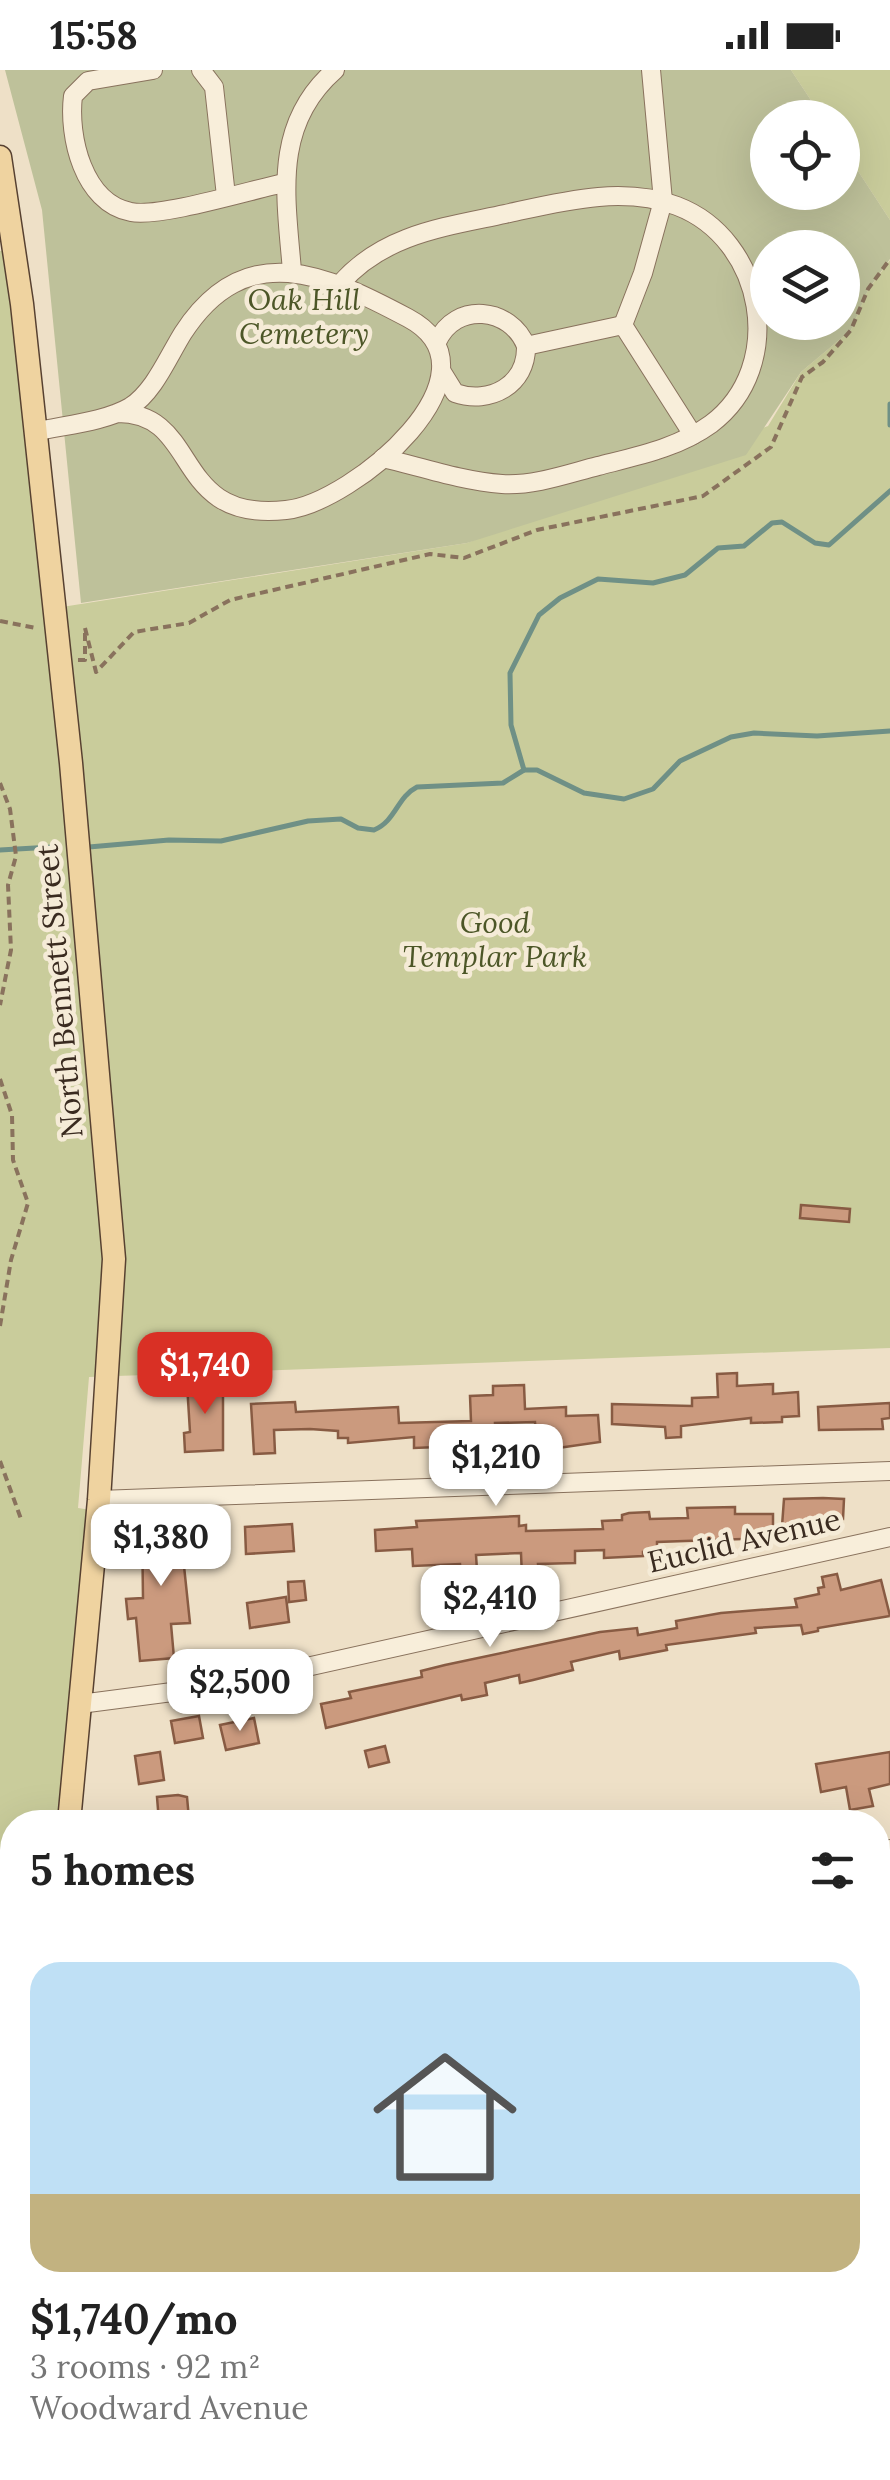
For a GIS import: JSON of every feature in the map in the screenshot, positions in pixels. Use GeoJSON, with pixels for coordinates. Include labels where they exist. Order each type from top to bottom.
{"type":"FeatureCollection","features":[{"type":"Feature","properties":{"kind":"main road","name":"North Bennett Street"},"geometry":{"type":"LineString","coordinates":[[0,157],[22,304],[70,763],[114,1259],[100,1500],[70,1810]]}},
{"type":"Feature","properties":{"kind":"street"},"geometry":{"type":"LineString","coordinates":[[153,70],[100,77],[78,87],[72,104],[84,175],[111,202],[132,213],[284,183]]}},
{"type":"Feature","properties":{"kind":"street"},"geometry":{"type":"LineString","coordinates":[[201,70],[214,87],[226,196]]}},
{"type":"Feature","properties":{"kind":"street"},"geometry":{"type":"LineString","coordinates":[[292,272],[284,183],[295,123],[310,97],[335,70]]}},
{"type":"Feature","properties":{"kind":"street"},"geometry":{"type":"LineString","coordinates":[[622,324],[643,273],[663,202],[651,70]]}},
{"type":"Feature","properties":{"kind":"street"},"geometry":{"type":"LineString","coordinates":[[341,283],[378,250],[430,230],[590,197],[663,202],[694,214],[726,240],[748,273],[756,298],[756,342],[740,390],[712,423],[693,434],[648,453],[521,484],[482,481],[383,458]]}},
{"type":"Feature","properties":{"kind":"street"},"geometry":{"type":"LineString","coordinates":[[116,413],[144,394],[206,304],[235,284],[292,272],[341,283],[427,328],[437,342],[442,372],[456,394],[492,395],[505,390],[522,370],[526,346],[505,320],[480,312],[448,326],[437,342]]}},
{"type":"Feature","properties":{"kind":"street"},"geometry":{"type":"LineString","coordinates":[[526,346],[622,324]]}},
{"type":"Feature","properties":{"kind":"street"},"geometry":{"type":"LineString","coordinates":[[622,324],[693,434]]}},
{"type":"Feature","properties":{"kind":"street"},"geometry":{"type":"LineString","coordinates":[[34,432],[134,412],[159,424],[214,498],[240,508],[289,510],[322,501],[383,458],[434,402],[442,372]]}},
{"type":"Feature","properties":{"kind":"street"},"geometry":{"type":"LineString","coordinates":[[100,1500],[890,1471]]}},
{"type":"Feature","properties":{"kind":"street","name":"Euclid Avenue"},"geometry":{"type":"LineString","coordinates":[[80,1704],[226,1685],[890,1537]]}},
{"type":"Feature","properties":{"kind":"path"},"geometry":{"type":"LineString","coordinates":[[85,660],[83,629],[89,630],[94,672],[134,632],[189,623],[230,600],[430,554],[464,558],[537,530],[703,496],[771,447],[802,376],[823,362],[851,330],[868,290],[890,260]]}},
{"type":"Feature","properties":{"kind":"path"},"geometry":{"type":"LineString","coordinates":[[0,621],[38,629]]}},
{"type":"Feature","properties":{"kind":"path"},"geometry":{"type":"LineString","coordinates":[[0,783],[16,838],[8,886],[11,950],[0,1005]]}},
{"type":"Feature","properties":{"kind":"path"},"geometry":{"type":"LineString","coordinates":[[0,1078],[12,1115],[13,1160],[28,1203],[11,1260],[0,1326]]}},
{"type":"Feature","properties":{"kind":"path"},"geometry":{"type":"LineString","coordinates":[[0,1461],[21,1519]]}},
{"type":"Feature","properties":{"kind":"green space","name":"Oak Hill Cemetery"},"geometry":{"type":"Polygon","coordinates":[[[5,70],[791,70],[811,100],[750,100],[750,210],[860,210],[860,174],[890,220],[890,259],[860,309],[860,230],[750,230],[750,340],[839,340],[801,372],[746,455],[467,543],[81,603],[42,210],[5,70]]]}},
{"type":"Feature","properties":{"kind":"green space"},"geometry":{"type":"Polygon","coordinates":[[[791,70],[890,70],[890,220],[860,174],[860,100],[811,100],[791,70]]]}},
{"type":"Feature","properties":{"kind":"green space","name":"Good Templar Park"},"geometry":{"type":"Polygon","coordinates":[[[10,250],[62,607],[467,543],[768,426],[801,372],[839,340],[860,340],[860,309],[868,290],[890,260],[890,1348],[89,1377],[78,1508],[91,1510],[63,1810],[0,1810],[0,251],[10,250]]]}},
{"type":"Feature","properties":{"kind":"building"},"geometry":{"type":"Polygon","coordinates":[[[801,1205],[850,1209],[849,1222],[800,1218],[801,1205]]]}},
{"type":"Feature","properties":{"kind":"building"},"geometry":{"type":"Polygon","coordinates":[[[737,1373],[737,1386],[773,1384],[773,1394],[798,1392],[799,1416],[782,1417],[782,1422],[751,1423],[751,1418],[681,1426],[681,1437],[666,1438],[665,1427],[612,1424],[612,1404],[692,1406],[692,1398],[718,1397],[717,1374],[737,1373]]]}},
{"type":"Feature","properties":{"kind":"building"},"geometry":{"type":"Polygon","coordinates":[[[223,1382],[223,1450],[185,1452],[184,1433],[190,1432],[187,1384],[223,1382]]]}},
{"type":"Feature","properties":{"kind":"building"},"geometry":{"type":"Polygon","coordinates":[[[524,1385],[525,1409],[566,1407],[566,1416],[598,1415],[600,1442],[537,1451],[535,1422],[495,1423],[496,1445],[414,1448],[414,1437],[348,1443],[348,1438],[338,1438],[338,1431],[274,1430],[275,1453],[254,1454],[251,1404],[295,1402],[296,1412],[398,1407],[399,1423],[471,1421],[470,1396],[493,1395],[493,1386],[524,1385]]]}},
{"type":"Feature","properties":{"kind":"building"},"geometry":{"type":"Polygon","coordinates":[[[890,1403],[890,1418],[882,1419],[883,1429],[819,1430],[818,1407],[890,1403]]]}},
{"type":"Feature","properties":{"kind":"building"},"geometry":{"type":"Polygon","coordinates":[[[784,1499],[844,1499],[843,1519],[814,1518],[813,1528],[782,1526],[784,1499]]]}},
{"type":"Feature","properties":{"kind":"building"},"geometry":{"type":"Polygon","coordinates":[[[735,1507],[735,1514],[773,1514],[773,1538],[657,1542],[657,1551],[643,1552],[643,1556],[604,1558],[604,1550],[575,1551],[575,1563],[538,1564],[539,1577],[522,1578],[521,1553],[476,1555],[479,1600],[463,1601],[460,1564],[413,1566],[412,1549],[376,1551],[375,1530],[417,1527],[416,1521],[519,1516],[519,1526],[526,1525],[526,1531],[603,1529],[602,1521],[622,1520],[622,1515],[629,1513],[649,1512],[650,1519],[688,1518],[687,1508],[735,1507]]]}},
{"type":"Feature","properties":{"kind":"building"},"geometry":{"type":"Polygon","coordinates":[[[142,1522],[190,1522],[190,1547],[182,1547],[190,1623],[171,1624],[174,1658],[140,1661],[136,1618],[128,1619],[126,1599],[143,1598],[142,1522]]]}},
{"type":"Feature","properties":{"kind":"building"},"geometry":{"type":"Polygon","coordinates":[[[292,1524],[294,1551],[246,1554],[245,1527],[292,1524]]]}},
{"type":"Feature","properties":{"kind":"building"},"geometry":{"type":"Polygon","coordinates":[[[837,1574],[841,1590],[881,1580],[890,1616],[803,1634],[801,1625],[755,1628],[756,1633],[666,1645],[667,1650],[620,1659],[619,1651],[571,1662],[573,1670],[533,1680],[520,1683],[519,1675],[485,1683],[487,1695],[462,1700],[461,1695],[326,1728],[321,1704],[351,1698],[349,1692],[422,1677],[421,1671],[445,1665],[600,1632],[637,1628],[638,1635],[677,1628],[676,1621],[721,1613],[797,1607],[795,1599],[819,1594],[818,1588],[824,1587],[822,1577],[837,1574]]]}},
{"type":"Feature","properties":{"kind":"building"},"geometry":{"type":"Polygon","coordinates":[[[304,1581],[306,1600],[289,1602],[288,1582],[304,1581]]]}},
{"type":"Feature","properties":{"kind":"building"},"geometry":{"type":"Polygon","coordinates":[[[286,1597],[289,1622],[250,1628],[247,1603],[286,1597]]]}},
{"type":"Feature","properties":{"kind":"building"},"geometry":{"type":"Polygon","coordinates":[[[199,1716],[203,1738],[175,1743],[171,1721],[199,1716]]]}},
{"type":"Feature","properties":{"kind":"building"},"geometry":{"type":"Polygon","coordinates":[[[254,1718],[259,1743],[226,1750],[220,1725],[254,1718]]]}},
{"type":"Feature","properties":{"kind":"building"},"geometry":{"type":"Polygon","coordinates":[[[385,1746],[389,1762],[369,1767],[365,1751],[385,1746]]]}},
{"type":"Feature","properties":{"kind":"building"},"geometry":{"type":"Polygon","coordinates":[[[160,1752],[164,1780],[139,1784],[135,1756],[160,1752]]]}},
{"type":"Feature","properties":{"kind":"building"},"geometry":{"type":"Polygon","coordinates":[[[890,1752],[890,1784],[869,1789],[873,1806],[850,1810],[846,1787],[821,1792],[816,1764],[890,1752]]]}},
{"type":"Feature","properties":{"kind":"building"},"geometry":{"type":"Polygon","coordinates":[[[157,1797],[187,1797],[188,1810],[158,1810],[157,1797]]]}},
{"type":"Feature","properties":{"kind":"waterway"},"geometry":{"type":"LineString","coordinates":[[890,404],[890,425]]}},
{"type":"Feature","properties":{"kind":"waterway"},"geometry":{"type":"LineString","coordinates":[[524,770],[511,725],[510,673],[539,615],[560,598],[598,579],[653,583],[685,575],[718,548],[744,546],[772,523],[782,522],[815,543],[829,545],[890,491]]}},
{"type":"Feature","properties":{"kind":"waterway"},"geometry":{"type":"LineString","coordinates":[[89,847],[169,840],[221,841],[308,821],[341,819],[358,828],[374,830],[417,787],[503,783],[524,770],[537,770],[584,793],[624,799],[653,789],[680,761],[731,737],[754,733],[817,736],[890,731]]}},
{"type":"Feature","properties":{"kind":"waterway"},"geometry":{"type":"LineString","coordinates":[[0,850],[52,847]]}}]}
